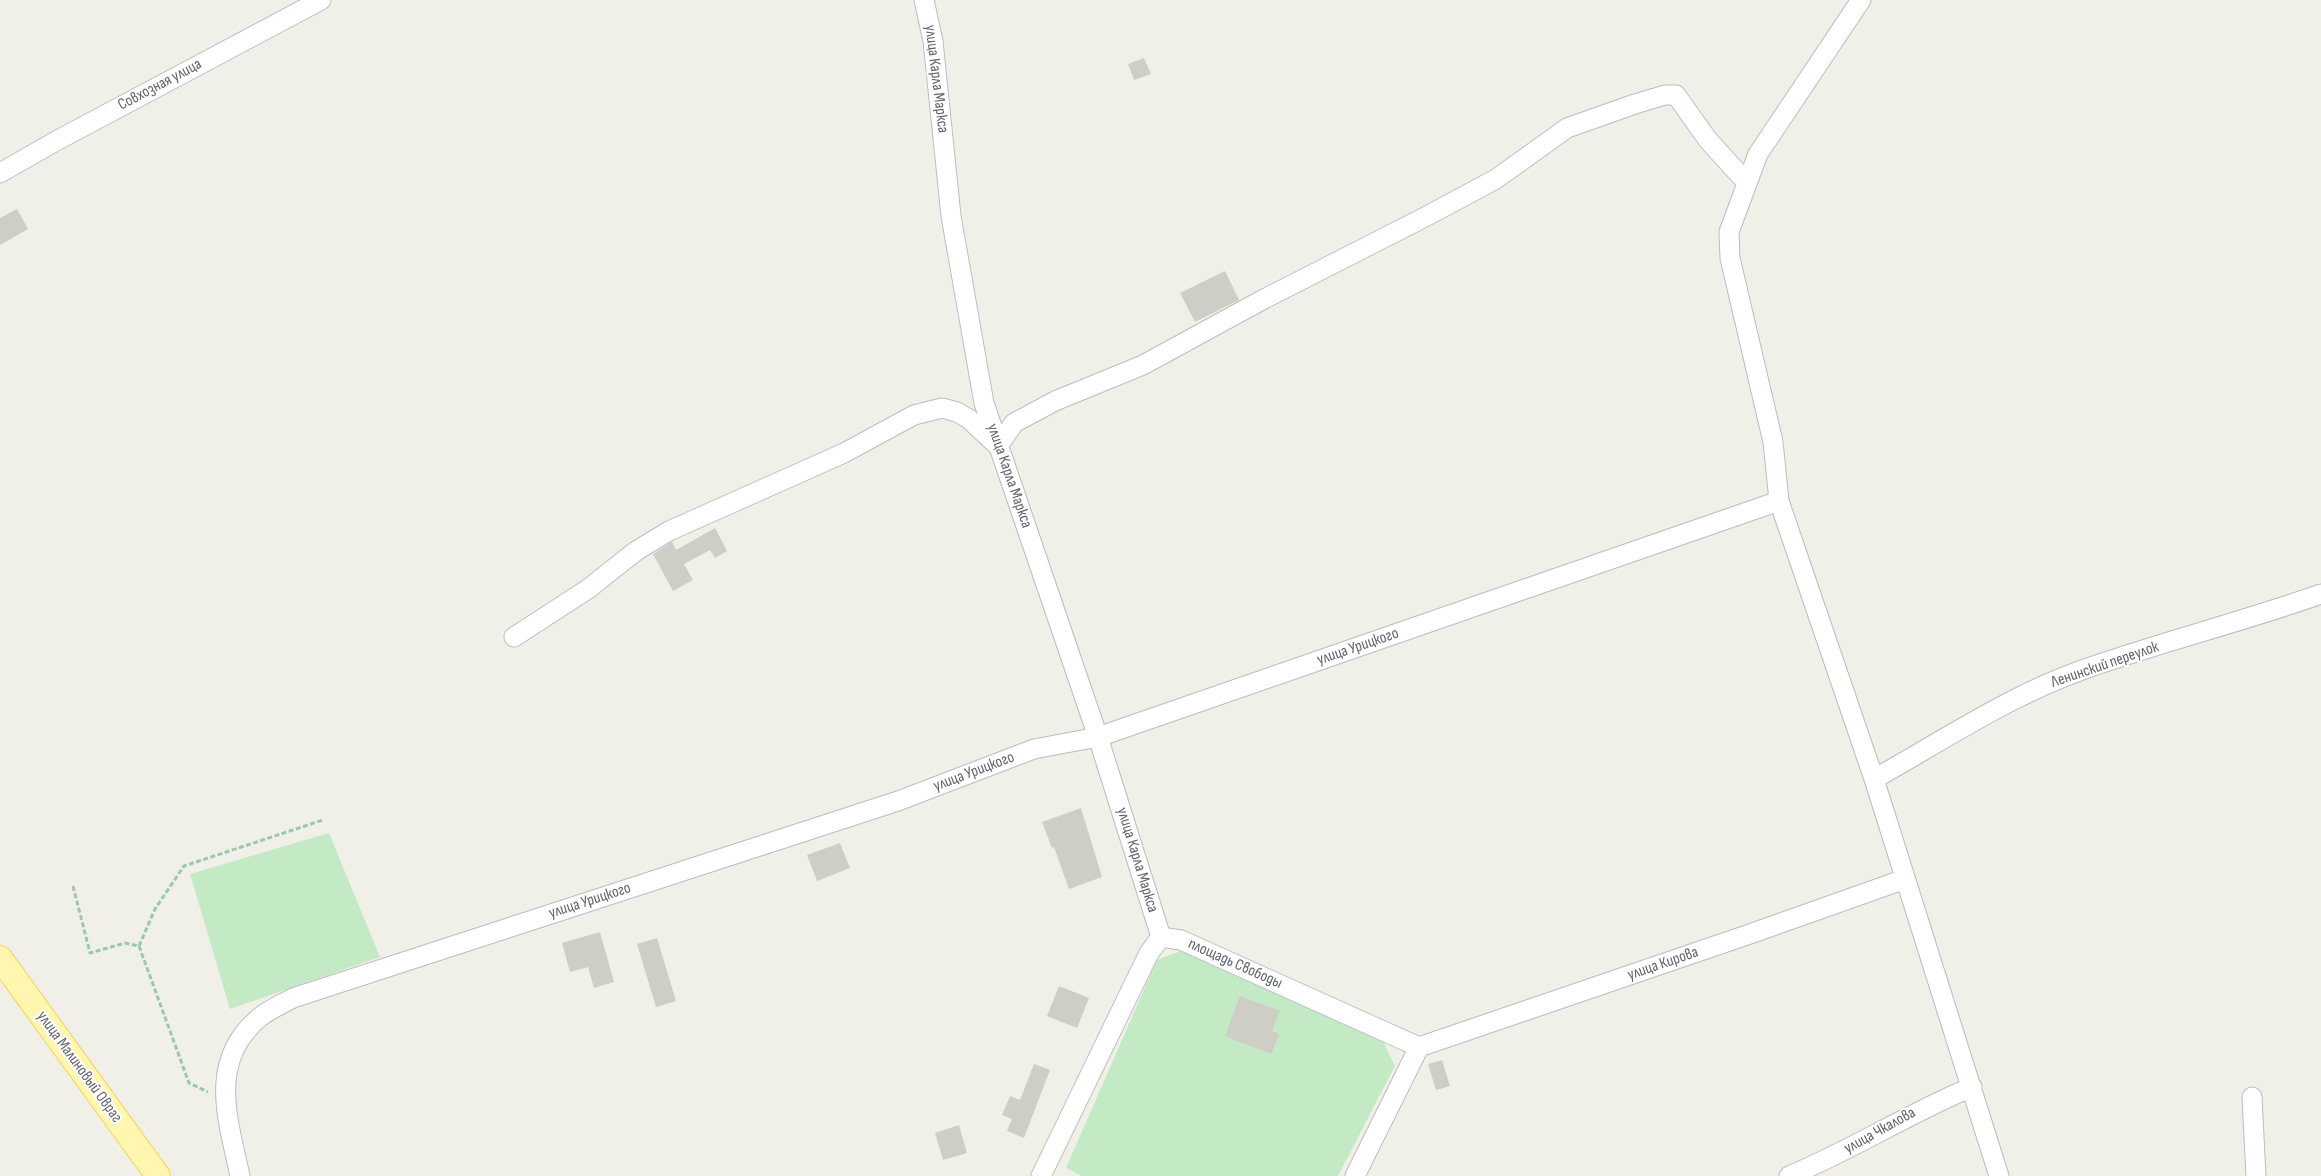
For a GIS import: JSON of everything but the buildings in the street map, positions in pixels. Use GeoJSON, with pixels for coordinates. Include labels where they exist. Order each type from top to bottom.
{"type":"FeatureCollection","features":[{"type":"Feature","properties":{"kind":"main road","name":"улица Малиновый Овраг"},"geometry":{"type":"LineString","coordinates":[[0,958],[158,1176]]}},
{"type":"Feature","properties":{"kind":"street","name":"Совхозная улица"},"geometry":{"type":"LineString","coordinates":[[0,173],[56,141],[321,0]]}},
{"type":"Feature","properties":{"kind":"street","name":"улица Карла Маркса"},"geometry":{"type":"LineString","coordinates":[[924,0],[933,42],[951,216],[984,403],[1098,737],[1161,937]]}},
{"type":"Feature","properties":{"kind":"street"},"geometry":{"type":"LineString","coordinates":[[1861,0],[1758,154],[1729,232],[1730,258],[1773,442],[1779,501],[1874,779],[1999,1176]]}},
{"type":"Feature","properties":{"kind":"street"},"geometry":{"type":"LineString","coordinates":[[514,637],[588,589],[636,551],[670,531],[844,453],[914,415],[942,408],[956,412],[969,419],[998,446],[1014,423],[1055,401],[1143,365],[1264,299],[1425,217],[1496,179],[1568,128],[1635,104],[1665,95],[1676,95],[1708,140],[1747,183]]}},
{"type":"Feature","properties":{"kind":"street","name":"улица Урицкого"},"geometry":{"type":"LineString","coordinates":[[240,1176],[224,1101],[227,1064],[238,1040],[260,1017],[293,998],[898,801],[1034,749],[1098,737],[1779,501]]}},
{"type":"Feature","properties":{"kind":"street","name":"Ленинский переулок"},"geometry":{"type":"LineString","coordinates":[[1874,779],[2027,693],[2082,670],[2266,614],[2321,594]]}},
{"type":"Feature","properties":{"kind":"street","name":"улица Кирова"},"geometry":{"type":"LineString","coordinates":[[1419,1047],[1746,936],[1905,879]]}},
{"type":"Feature","properties":{"kind":"street"},"geometry":{"type":"LineString","coordinates":[[1041,1176],[1149,954],[1161,937]]}},
{"type":"Feature","properties":{"kind":"street","name":"площадь Свободы"},"geometry":{"type":"LineString","coordinates":[[1161,937],[1182,940],[1419,1047]]}},
{"type":"Feature","properties":{"kind":"street"},"geometry":{"type":"LineString","coordinates":[[1355,1176],[1419,1047]]}},
{"type":"Feature","properties":{"kind":"street","name":"улица Чкалова"},"geometry":{"type":"LineString","coordinates":[[1789,1176],[1866,1140],[1924,1107],[1972,1087]]}},
{"type":"Feature","properties":{"kind":"street"},"geometry":{"type":"LineString","coordinates":[[2252,1097],[2256,1176]]}},
{"type":"Feature","properties":{"kind":"path"},"geometry":{"type":"LineString","coordinates":[[224,1101],[189,1083],[138,946],[155,909],[184,866],[323,820]]}},
{"type":"Feature","properties":{"kind":"path"},"geometry":{"type":"LineString","coordinates":[[74,886],[90,954],[125,943],[138,946]]}},
{"type":"Feature","properties":{"kind":"green space"},"geometry":{"type":"Polygon","coordinates":[[[329,833],[380,957],[230,1009],[190,874],[329,833]]]}},
{"type":"Feature","properties":{"kind":"green space"},"geometry":{"type":"Polygon","coordinates":[[[1183,950],[1383,1041],[1395,1066],[1338,1176],[1082,1176],[1066,1168],[1157,960],[1183,950]]]}}]}
